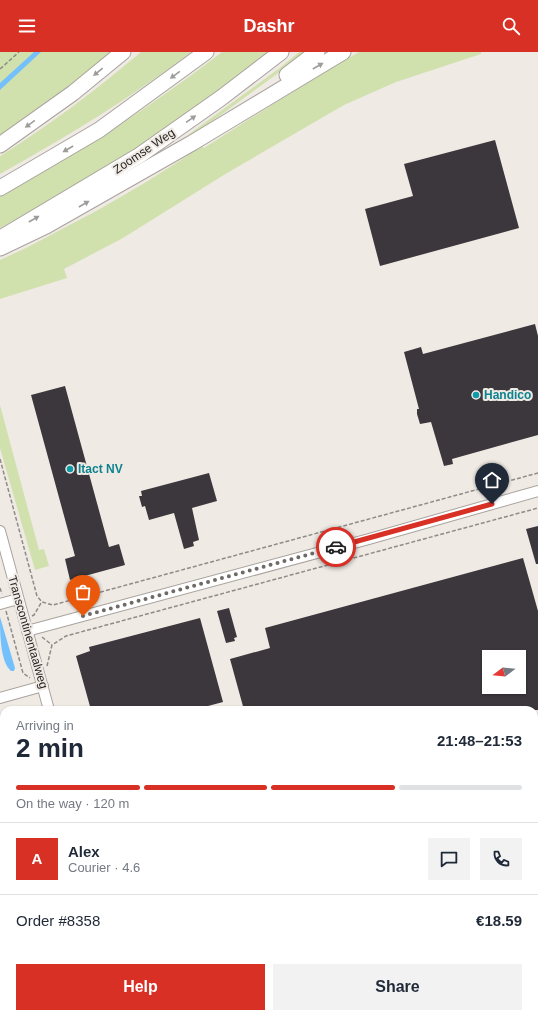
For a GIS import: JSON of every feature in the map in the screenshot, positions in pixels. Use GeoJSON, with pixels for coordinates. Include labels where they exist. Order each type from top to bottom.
{"type":"FeatureCollection","features":[{"type":"Feature","properties":{"kind":"highway"},"geometry":{"type":"LineString","coordinates":[[0,145],[73,92],[123,52]]}},
{"type":"Feature","properties":{"kind":"highway"},"geometry":{"type":"LineString","coordinates":[[0,188],[99,130],[206,52]]}},
{"type":"Feature","properties":{"kind":"highway","name":"Zoomse Weg"},"geometry":{"type":"LineString","coordinates":[[0,239],[140,155],[221,98],[281,52]]}},
{"type":"Feature","properties":{"kind":"highway"},"geometry":{"type":"LineString","coordinates":[[224,122],[317,52]]}},
{"type":"Feature","properties":{"kind":"highway"},"geometry":{"type":"LineString","coordinates":[[0,248],[53,222],[192,143],[224,122],[343,52]]}},
{"type":"Feature","properties":{"kind":"street"},"geometry":{"type":"LineString","coordinates":[[27,631],[538,491]]}},
{"type":"Feature","properties":{"kind":"street","name":"Transcontinentaalweg"},"geometry":{"type":"LineString","coordinates":[[0,531],[48,706]]}},
{"type":"Feature","properties":{"kind":"street"},"geometry":{"type":"LineString","coordinates":[[0,604],[18,599]]}},
{"type":"Feature","properties":{"kind":"street"},"geometry":{"type":"LineString","coordinates":[[0,698],[43,686]]}},
{"type":"Feature","properties":{"kind":"path"},"geometry":{"type":"LineString","coordinates":[[0,69],[19,52]]}},
{"type":"Feature","properties":{"kind":"path"},"geometry":{"type":"LineString","coordinates":[[0,459],[37,596],[42,602],[53,605],[538,473]]}},
{"type":"Feature","properties":{"kind":"path"},"geometry":{"type":"LineString","coordinates":[[9,622],[23,673],[43,686],[52,645],[66,636],[538,508]]}},
{"type":"Feature","properties":{"kind":"path"},"geometry":{"type":"LineString","coordinates":[[34,615],[42,602]]}},
{"type":"Feature","properties":{"kind":"path"},"geometry":{"type":"LineString","coordinates":[[40,636],[52,645]]}},
{"type":"Feature","properties":{"kind":"green space"},"geometry":{"type":"Polygon","coordinates":[[[0,52],[111,52],[79,79],[0,135],[0,52]]]}},
{"type":"Feature","properties":{"kind":"green space"},"geometry":{"type":"Polygon","coordinates":[[[141,52],[191,52],[169,69],[98,116],[0,174],[0,156],[72,107],[141,52]]]}},
{"type":"Feature","properties":{"kind":"green space"},"geometry":{"type":"Polygon","coordinates":[[[222,52],[271,52],[185,116],[117,161],[71,189],[0,228],[0,195],[58,163],[142,110],[222,52]]]}},
{"type":"Feature","properties":{"kind":"green space"},"geometry":{"type":"Polygon","coordinates":[[[299,52],[307,52],[218,117],[189,136],[188,135],[281,67],[299,52]]]}},
{"type":"Feature","properties":{"kind":"green space"},"geometry":{"type":"Polygon","coordinates":[[[359,52],[481,52],[481,54],[396,82],[344,105],[227,173],[123,238],[64,269],[67,278],[0,299],[0,260],[98,210],[143,184],[201,146],[204,148],[317,76],[359,52]]]}},
{"type":"Feature","properties":{"kind":"green space"},"geometry":{"type":"Polygon","coordinates":[[[0,405],[39,550],[44,549],[49,566],[35,570],[0,448],[0,405]]]}},
{"type":"Feature","properties":{"kind":"water"},"geometry":{"type":"Polygon","coordinates":[[[34,52],[41,52],[0,90],[0,83],[34,52]]]}},
{"type":"Feature","properties":{"kind":"water"},"geometry":{"type":"Polygon","coordinates":[[[0,617],[15,668],[14,671],[11,671],[7,667],[3,654],[0,617]]]}},
{"type":"Feature","properties":{"kind":"building"},"geometry":{"type":"Polygon","coordinates":[[[495,140],[519,228],[380,266],[365,209],[413,196],[404,164],[495,140]]]}},
{"type":"Feature","properties":{"kind":"building","name":"Handico"},"geometry":{"type":"Polygon","coordinates":[[[535,324],[538,336],[538,435],[452,459],[453,464],[444,466],[431,422],[420,424],[417,414],[417,409],[419,409],[404,352],[421,347],[423,354],[535,324]]]}},
{"type":"Feature","properties":{"kind":"building","name":"Itact NV"},"geometry":{"type":"Polygon","coordinates":[[[65,386],[109,547],[119,544],[125,565],[70,580],[65,559],[75,556],[31,395],[65,386]]]}},
{"type":"Feature","properties":{"kind":"building"},"geometry":{"type":"Polygon","coordinates":[[[209,473],[217,501],[192,508],[199,540],[193,542],[194,546],[184,549],[174,513],[149,520],[145,506],[142,507],[139,496],[142,496],[141,491],[209,473]]]}},
{"type":"Feature","properties":{"kind":"building"},"geometry":{"type":"Polygon","coordinates":[[[538,526],[538,564],[536,564],[526,529],[538,526]]]}},
{"type":"Feature","properties":{"kind":"building"},"geometry":{"type":"Polygon","coordinates":[[[523,558],[538,611],[538,706],[243,706],[230,659],[270,648],[265,628],[523,558]]]}},
{"type":"Feature","properties":{"kind":"building"},"geometry":{"type":"Polygon","coordinates":[[[229,608],[237,637],[234,638],[235,641],[226,643],[217,611],[229,608]]]}},
{"type":"Feature","properties":{"kind":"building"},"geometry":{"type":"Polygon","coordinates":[[[200,618],[223,702],[208,706],[90,706],[76,656],[90,651],[89,647],[200,618]]]}},
{"type":"Feature","properties":{"kind":"way so far"},"geometry":{"type":"LineString","coordinates":[[83,616],[336,547]]}},
{"type":"Feature","properties":{"kind":"place","name":"Handico"},"geometry":{"type":"Point","coordinates":[476,395]}},
{"type":"Feature","properties":{"kind":"place","name":"Itact NV"},"geometry":{"type":"Point","coordinates":[70,469]}},
{"type":"Feature","properties":{"kind":"route"},"geometry":{"type":"LineString","coordinates":[[336,547],[492,504]]}}]}
